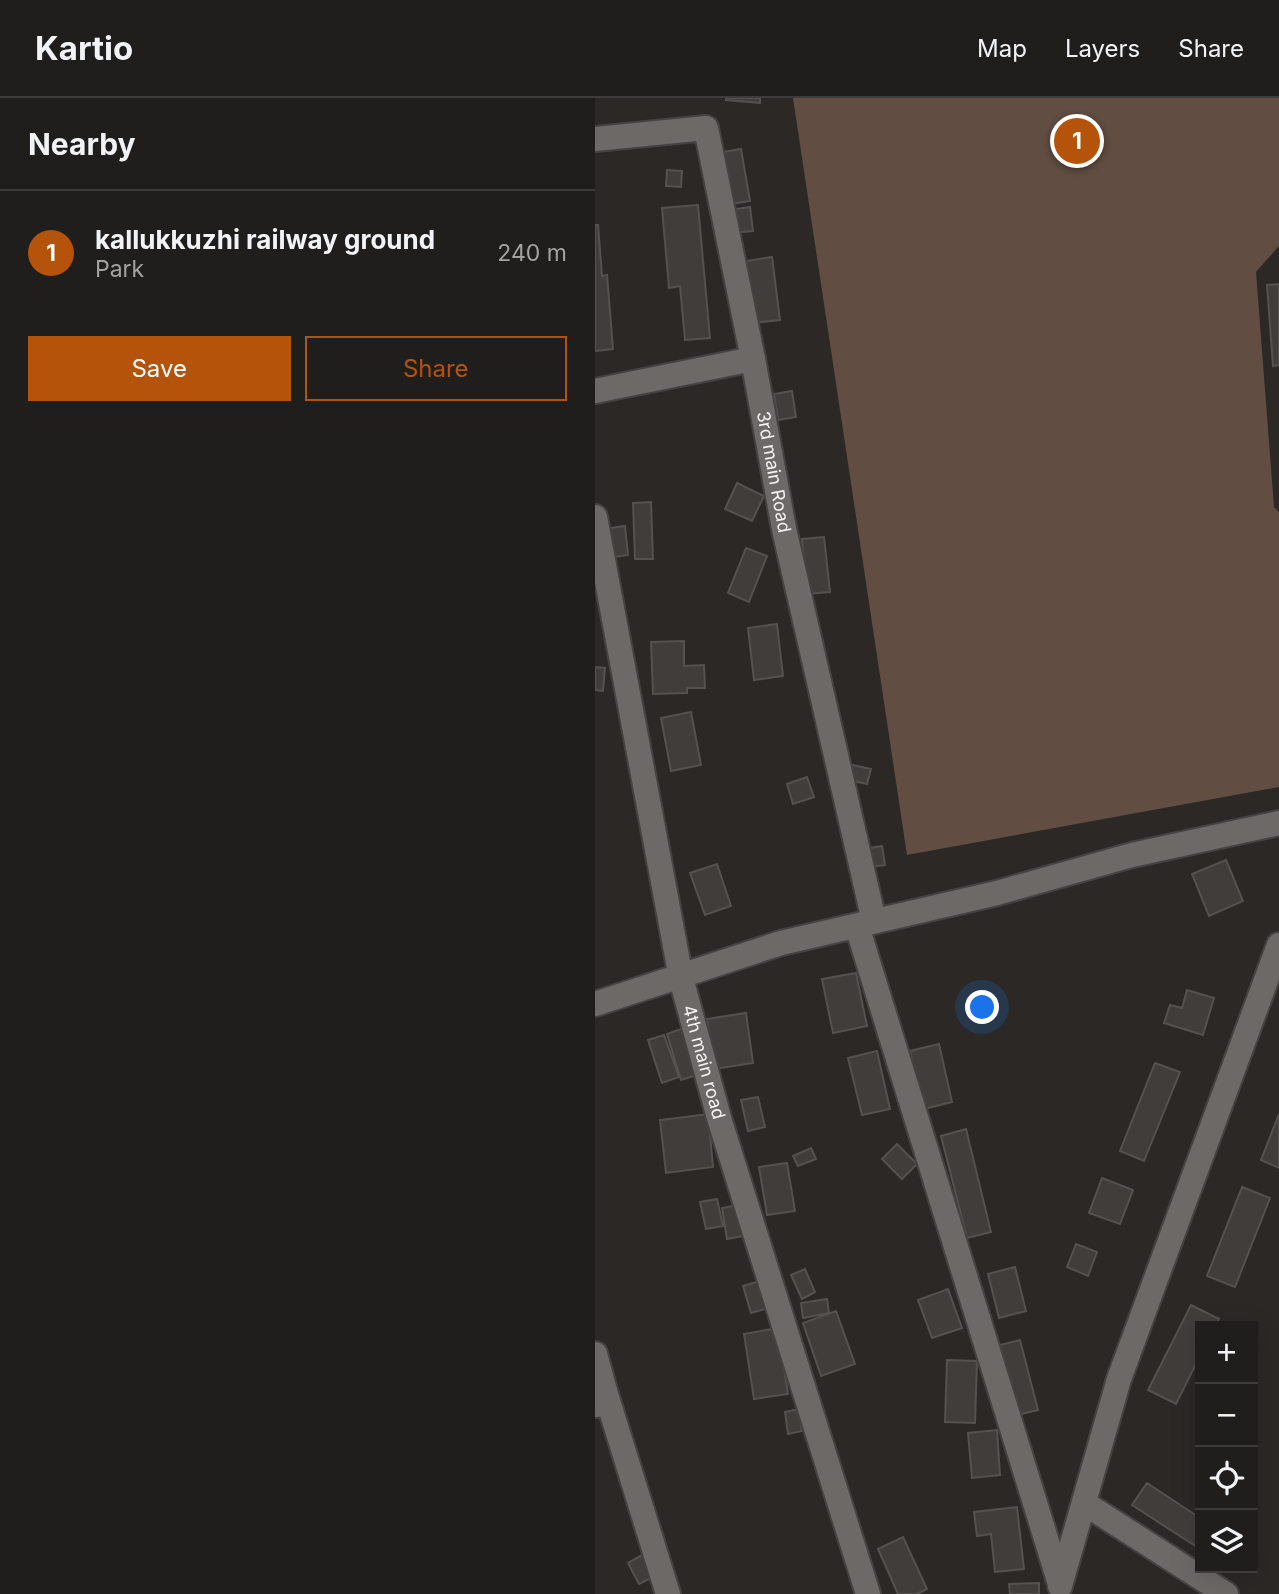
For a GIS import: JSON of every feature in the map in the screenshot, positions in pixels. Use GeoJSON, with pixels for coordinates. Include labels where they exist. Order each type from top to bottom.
{"type":"FeatureCollection","features":[{"type":"Feature","properties":{"kind":"street","name":"3rd main Road"},"geometry":{"type":"LineString","coordinates":[[595,139],[706,128],[784,529],[866,924],[1061,1589]]}},
{"type":"Feature","properties":{"kind":"street"},"geometry":{"type":"LineString","coordinates":[[595,391],[753,359]]}},
{"type":"Feature","properties":{"kind":"street","name":"4th main road"},"geometry":{"type":"LineString","coordinates":[[595,517],[681,978],[719,1118],[869,1594]]}},
{"type":"Feature","properties":{"kind":"street"},"geometry":{"type":"LineString","coordinates":[[595,1004],[781,943],[997,893],[1132,855],[1279,823]]}},
{"type":"Feature","properties":{"kind":"street"},"geometry":{"type":"LineString","coordinates":[[1061,1589],[1119,1378],[1279,945]]}},
{"type":"Feature","properties":{"kind":"street"},"geometry":{"type":"LineString","coordinates":[[595,1354],[600,1400],[668,1594]]}},
{"type":"Feature","properties":{"kind":"street"},"geometry":{"type":"LineString","coordinates":[[1084,1503],[1226,1594]]}},
{"type":"Feature","properties":{"kind":"shaded area"},"geometry":{"type":"Polygon","coordinates":[[[793,98],[1279,98],[1279,246],[1256,272],[1274,507],[1279,512],[1279,787],[907,855],[793,98]]]}},
{"type":"Feature","properties":{"kind":"building"},"geometry":{"type":"Polygon","coordinates":[[[760,98],[760,103],[726,100],[760,98]]]}},
{"type":"Feature","properties":{"kind":"building"},"geometry":{"type":"Polygon","coordinates":[[[741,149],[750,201],[725,205],[717,153],[741,149]]]}},
{"type":"Feature","properties":{"kind":"building"},"geometry":{"type":"Polygon","coordinates":[[[667,170],[682,171],[681,187],[666,186],[667,170]]]}},
{"type":"Feature","properties":{"kind":"building"},"geometry":{"type":"Polygon","coordinates":[[[698,205],[710,338],[685,340],[680,286],[669,288],[662,208],[698,205]]]}},
{"type":"Feature","properties":{"kind":"building"},"geometry":{"type":"Polygon","coordinates":[[[750,207],[753,231],[731,233],[729,210],[750,207]]]}},
{"type":"Feature","properties":{"kind":"building"},"geometry":{"type":"Polygon","coordinates":[[[595,225],[598,225],[602,276],[607,275],[613,349],[595,351],[595,225]]]}},
{"type":"Feature","properties":{"kind":"building"},"geometry":{"type":"Polygon","coordinates":[[[772,257],[780,320],[753,323],[746,261],[772,257]]]}},
{"type":"Feature","properties":{"kind":"building"},"geometry":{"type":"Polygon","coordinates":[[[1279,284],[1279,365],[1273,366],[1267,285],[1279,284]]]}},
{"type":"Feature","properties":{"kind":"building"},"geometry":{"type":"Polygon","coordinates":[[[792,391],[796,417],[778,420],[774,394],[792,391]]]}},
{"type":"Feature","properties":{"kind":"building"},"geometry":{"type":"Polygon","coordinates":[[[737,483],[764,496],[752,521],[725,509],[737,483]]]}},
{"type":"Feature","properties":{"kind":"building"},"geometry":{"type":"Polygon","coordinates":[[[651,502],[653,559],[635,559],[633,503],[651,502]]]}},
{"type":"Feature","properties":{"kind":"building"},"geometry":{"type":"Polygon","coordinates":[[[625,526],[628,555],[613,557],[610,528],[625,526]]]}},
{"type":"Feature","properties":{"kind":"building"},"geometry":{"type":"Polygon","coordinates":[[[824,537],[830,592],[807,594],[802,539],[824,537]]]}},
{"type":"Feature","properties":{"kind":"building"},"geometry":{"type":"Polygon","coordinates":[[[746,548],[767,556],[749,602],[728,593],[746,548]]]}},
{"type":"Feature","properties":{"kind":"building"},"geometry":{"type":"Polygon","coordinates":[[[777,624],[783,676],[754,680],[748,628],[777,624]]]}},
{"type":"Feature","properties":{"kind":"building"},"geometry":{"type":"Polygon","coordinates":[[[684,641],[684,666],[704,665],[705,688],[687,688],[687,693],[653,694],[651,642],[684,641]]]}},
{"type":"Feature","properties":{"kind":"building"},"geometry":{"type":"Polygon","coordinates":[[[595,667],[605,668],[603,691],[595,690],[595,667]]]}},
{"type":"Feature","properties":{"kind":"building"},"geometry":{"type":"Polygon","coordinates":[[[691,712],[701,765],[671,771],[661,718],[691,712]]]}},
{"type":"Feature","properties":{"kind":"building"},"geometry":{"type":"Polygon","coordinates":[[[848,764],[871,769],[867,784],[844,779],[848,764]]]}},
{"type":"Feature","properties":{"kind":"building"},"geometry":{"type":"Polygon","coordinates":[[[807,777],[814,797],[793,804],[787,784],[807,777]]]}},
{"type":"Feature","properties":{"kind":"building"},"geometry":{"type":"Polygon","coordinates":[[[882,846],[885,865],[866,868],[863,849],[882,846]]]}},
{"type":"Feature","properties":{"kind":"building"},"geometry":{"type":"Polygon","coordinates":[[[1226,860],[1243,901],[1209,916],[1192,874],[1226,860]]]}},
{"type":"Feature","properties":{"kind":"building"},"geometry":{"type":"Polygon","coordinates":[[[717,864],[731,906],[705,915],[690,873],[717,864]]]}},
{"type":"Feature","properties":{"kind":"building"},"geometry":{"type":"Polygon","coordinates":[[[856,973],[867,1026],[833,1033],[822,979],[856,973]]]}},
{"type":"Feature","properties":{"kind":"building"},"geometry":{"type":"Polygon","coordinates":[[[1187,990],[1214,998],[1203,1035],[1164,1023],[1170,1005],[1182,1008],[1187,990]]]}},
{"type":"Feature","properties":{"kind":"building"},"geometry":{"type":"Polygon","coordinates":[[[746,1013],[753,1063],[714,1069],[707,1019],[746,1013]]]}},
{"type":"Feature","properties":{"kind":"building"},"geometry":{"type":"Polygon","coordinates":[[[681,1029],[697,1075],[681,1080],[667,1034],[681,1029]]]}},
{"type":"Feature","properties":{"kind":"building"},"geometry":{"type":"Polygon","coordinates":[[[664,1035],[679,1077],[662,1083],[648,1040],[664,1035]]]}},
{"type":"Feature","properties":{"kind":"building"},"geometry":{"type":"Polygon","coordinates":[[[939,1044],[952,1102],[924,1109],[910,1051],[939,1044]]]}},
{"type":"Feature","properties":{"kind":"building"},"geometry":{"type":"Polygon","coordinates":[[[877,1051],[890,1109],[862,1115],[848,1058],[877,1051]]]}},
{"type":"Feature","properties":{"kind":"building"},"geometry":{"type":"Polygon","coordinates":[[[1155,1063],[1180,1072],[1144,1161],[1120,1151],[1155,1063]]]}},
{"type":"Feature","properties":{"kind":"building"},"geometry":{"type":"Polygon","coordinates":[[[758,1097],[765,1127],[748,1131],[741,1100],[758,1097]]]}},
{"type":"Feature","properties":{"kind":"building"},"geometry":{"type":"Polygon","coordinates":[[[708,1114],[713,1167],[666,1173],[660,1120],[708,1114]]]}},
{"type":"Feature","properties":{"kind":"building"},"geometry":{"type":"Polygon","coordinates":[[[1279,1114],[1279,1168],[1261,1160],[1279,1114]]]}},
{"type":"Feature","properties":{"kind":"building"},"geometry":{"type":"Polygon","coordinates":[[[966,1129],[991,1232],[967,1238],[941,1136],[966,1129]]]}},
{"type":"Feature","properties":{"kind":"building"},"geometry":{"type":"Polygon","coordinates":[[[897,1144],[917,1164],[902,1179],[882,1159],[897,1144]]]}},
{"type":"Feature","properties":{"kind":"building"},"geometry":{"type":"Polygon","coordinates":[[[811,1148],[816,1159],[798,1166],[793,1156],[811,1148]]]}},
{"type":"Feature","properties":{"kind":"building"},"geometry":{"type":"Polygon","coordinates":[[[787,1163],[795,1211],[767,1215],[759,1167],[787,1163]]]}},
{"type":"Feature","properties":{"kind":"building"},"geometry":{"type":"Polygon","coordinates":[[[1102,1178],[1133,1190],[1120,1224],[1089,1213],[1102,1178]]]}},
{"type":"Feature","properties":{"kind":"building"},"geometry":{"type":"Polygon","coordinates":[[[1242,1187],[1270,1198],[1235,1287],[1207,1276],[1242,1187]]]}},
{"type":"Feature","properties":{"kind":"building"},"geometry":{"type":"Polygon","coordinates":[[[717,1199],[723,1226],[706,1229],[700,1202],[717,1199]]]}},
{"type":"Feature","properties":{"kind":"building"},"geometry":{"type":"Polygon","coordinates":[[[738,1205],[743,1236],[727,1239],[722,1208],[738,1205]]]}},
{"type":"Feature","properties":{"kind":"building"},"geometry":{"type":"Polygon","coordinates":[[[1076,1244],[1097,1252],[1088,1276],[1067,1267],[1076,1244]]]}},
{"type":"Feature","properties":{"kind":"building"},"geometry":{"type":"Polygon","coordinates":[[[1015,1267],[1026,1311],[999,1318],[988,1274],[1015,1267]]]}},
{"type":"Feature","properties":{"kind":"building"},"geometry":{"type":"Polygon","coordinates":[[[805,1269],[815,1292],[802,1299],[791,1275],[805,1269]]]}},
{"type":"Feature","properties":{"kind":"building"},"geometry":{"type":"Polygon","coordinates":[[[760,1281],[768,1308],[751,1313],[743,1286],[760,1281]]]}},
{"type":"Feature","properties":{"kind":"building"},"geometry":{"type":"Polygon","coordinates":[[[948,1289],[962,1328],[932,1338],[918,1300],[948,1289]]]}},
{"type":"Feature","properties":{"kind":"building"},"geometry":{"type":"Polygon","coordinates":[[[827,1299],[829,1313],[803,1318],[801,1303],[827,1299]]]}},
{"type":"Feature","properties":{"kind":"building"},"geometry":{"type":"Polygon","coordinates":[[[1191,1305],[1219,1319],[1195,1321],[1195,1366],[1176,1404],[1148,1390],[1191,1305]]]}},
{"type":"Feature","properties":{"kind":"building"},"geometry":{"type":"Polygon","coordinates":[[[836,1311],[855,1364],[821,1376],[803,1323],[836,1311]]]}},
{"type":"Feature","properties":{"kind":"building"},"geometry":{"type":"Polygon","coordinates":[[[778,1328],[788,1394],[754,1399],[744,1334],[778,1328]]]}},
{"type":"Feature","properties":{"kind":"building"},"geometry":{"type":"Polygon","coordinates":[[[1020,1340],[1038,1410],[1017,1415],[1000,1345],[1020,1340]]]}},
{"type":"Feature","properties":{"kind":"building"},"geometry":{"type":"Polygon","coordinates":[[[947,1360],[977,1361],[975,1423],[945,1422],[947,1360]]]}},
{"type":"Feature","properties":{"kind":"building"},"geometry":{"type":"Polygon","coordinates":[[[799,1409],[802,1431],[788,1434],[785,1412],[799,1409]]]}},
{"type":"Feature","properties":{"kind":"building"},"geometry":{"type":"Polygon","coordinates":[[[997,1430],[1000,1475],[972,1478],[968,1433],[997,1430]]]}},
{"type":"Feature","properties":{"kind":"building"},"geometry":{"type":"Polygon","coordinates":[[[1147,1483],[1195,1515],[1195,1546],[1132,1505],[1147,1483]]]}},
{"type":"Feature","properties":{"kind":"building"},"geometry":{"type":"Polygon","coordinates":[[[1017,1507],[1024,1569],[995,1572],[991,1534],[977,1536],[974,1512],[1017,1507]]]}},
{"type":"Feature","properties":{"kind":"building"},"geometry":{"type":"Polygon","coordinates":[[[903,1537],[927,1589],[917,1594],[898,1594],[878,1549],[903,1537]]]}},
{"type":"Feature","properties":{"kind":"building"},"geometry":{"type":"Polygon","coordinates":[[[646,1553],[657,1575],[639,1584],[628,1563],[646,1553]]]}},
{"type":"Feature","properties":{"kind":"building"},"geometry":{"type":"Polygon","coordinates":[[[1039,1583],[1039,1594],[1010,1594],[1009,1584],[1039,1583]]]}},
{"type":"Feature","properties":{"kind":"place","name":"kallukkuzhi railway ground"},"geometry":{"type":"Point","coordinates":[1077,141]}}]}
